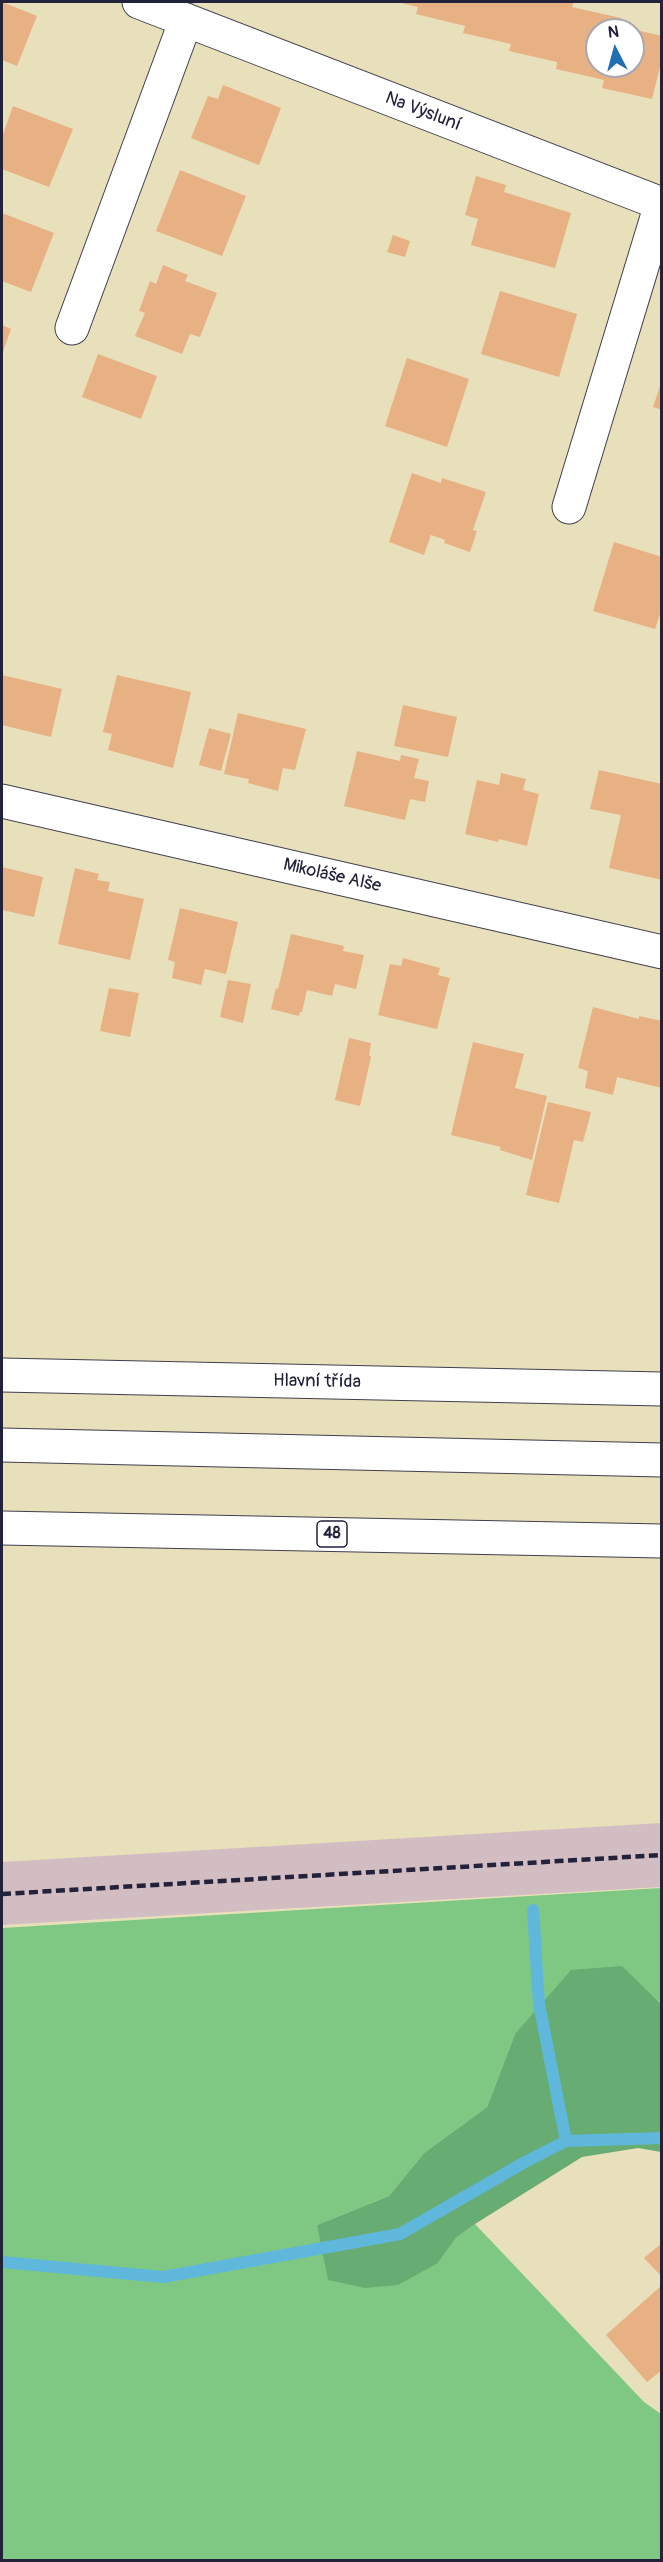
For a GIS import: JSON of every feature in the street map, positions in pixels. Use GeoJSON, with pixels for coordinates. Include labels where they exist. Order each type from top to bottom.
{"type":"FeatureCollection","features":[{"type":"Feature","properties":{"kind":"main road","name":"Na Výsluní"},"geometry":{"type":"LineString","coordinates":[[139,2],[661,204],[568,507]]}},
{"type":"Feature","properties":{"kind":"main road"},"geometry":{"type":"LineString","coordinates":[[72,328],[186,20]]}},
{"type":"Feature","properties":{"kind":"main road","name":"Mikoláše Alše"},"geometry":{"type":"LineString","coordinates":[[2,801],[662,952]]}},
{"type":"Feature","properties":{"kind":"main road","name":"Hlavní třída"},"geometry":{"type":"LineString","coordinates":[[2,1376],[647,1389]]}},
{"type":"Feature","properties":{"kind":"main road"},"geometry":{"type":"LineString","coordinates":[[2,1445],[662,1460]]}},
{"type":"Feature","properties":{"kind":"main road","name":"48"},"geometry":{"type":"LineString","coordinates":[[2,1528],[662,1541]]}},
{"type":"Feature","properties":{"kind":"shaded area"},"geometry":{"type":"Polygon","coordinates":[[[661,1823],[661,1887],[2,1925],[2,1862],[661,1823]]]}},
{"type":"Feature","properties":{"kind":"green space"},"geometry":{"type":"Polygon","coordinates":[[[661,1888],[661,2004],[622,1967],[515,2034],[487,2107],[424,2153],[389,2196],[317,2225],[438,2263],[456,2238],[475,2224],[644,2402],[661,2414],[661,2560],[2,2560],[2,1928],[661,1888]]]}},
{"type":"Feature","properties":{"kind":"green space"},"geometry":{"type":"Polygon","coordinates":[[[622,1966],[661,2004],[661,2152],[638,2148],[582,2157],[475,2224],[456,2238],[438,2263],[398,2285],[365,2288],[328,2280],[317,2225],[389,2196],[424,2153],[487,2107],[515,2034],[571,1970],[622,1966]]]}},
{"type":"Feature","properties":{"kind":"building"},"geometry":{"type":"Polygon","coordinates":[[[2,2],[37,16],[17,66],[2,60],[2,2]]]}},
{"type":"Feature","properties":{"kind":"building"},"geometry":{"type":"Polygon","coordinates":[[[397,2],[574,2],[572,7],[621,18],[585,18],[585,76],[556,69],[557,62],[509,51],[511,44],[463,33],[465,26],[416,14],[418,7],[397,2]]]}},
{"type":"Feature","properties":{"kind":"building"},"geometry":{"type":"Polygon","coordinates":[[[645,32],[662,36],[662,59],[652,99],[602,88],[604,80],[595,78],[645,78],[645,32]]]}},
{"type":"Feature","properties":{"kind":"building"},"geometry":{"type":"Polygon","coordinates":[[[223,85],[281,108],[259,165],[191,138],[208,96],[218,99],[223,85]]]}},
{"type":"Feature","properties":{"kind":"building"},"geometry":{"type":"Polygon","coordinates":[[[13,106],[73,129],[49,187],[2,169],[2,137],[13,106]]]}},
{"type":"Feature","properties":{"kind":"building"},"geometry":{"type":"Polygon","coordinates":[[[180,170],[246,196],[222,256],[156,231],[180,170]]]}},
{"type":"Feature","properties":{"kind":"building"},"geometry":{"type":"Polygon","coordinates":[[[476,176],[506,185],[504,192],[571,213],[555,268],[471,245],[478,219],[465,215],[476,176]]]}},
{"type":"Feature","properties":{"kind":"building"},"geometry":{"type":"Polygon","coordinates":[[[2,213],[54,233],[31,292],[2,281],[2,213]]]}},
{"type":"Feature","properties":{"kind":"building"},"geometry":{"type":"Polygon","coordinates":[[[393,235],[410,241],[405,257],[387,252],[393,235]]]}},
{"type":"Feature","properties":{"kind":"building"},"geometry":{"type":"Polygon","coordinates":[[[163,265],[188,275],[185,281],[217,293],[200,337],[190,334],[182,354],[135,336],[145,313],[139,311],[150,281],[156,284],[163,265]]]}},
{"type":"Feature","properties":{"kind":"building"},"geometry":{"type":"Polygon","coordinates":[[[500,291],[577,314],[559,377],[481,354],[500,291]]]}},
{"type":"Feature","properties":{"kind":"building"},"geometry":{"type":"Polygon","coordinates":[[[2,325],[11,329],[2,355],[2,325]]]}},
{"type":"Feature","properties":{"kind":"building"},"geometry":{"type":"Polygon","coordinates":[[[98,354],[157,376],[141,419],[82,397],[98,354]]]}},
{"type":"Feature","properties":{"kind":"building"},"geometry":{"type":"Polygon","coordinates":[[[407,358],[469,379],[447,447],[385,426],[407,358]]]}},
{"type":"Feature","properties":{"kind":"building"},"geometry":{"type":"Polygon","coordinates":[[[662,383],[662,410],[653,407],[662,383]]]}},
{"type":"Feature","properties":{"kind":"building"},"geometry":{"type":"Polygon","coordinates":[[[412,473],[441,483],[442,478],[486,492],[473,530],[477,531],[470,552],[444,543],[445,540],[431,535],[424,555],[389,542],[412,473]]]}},
{"type":"Feature","properties":{"kind":"building"},"geometry":{"type":"Polygon","coordinates":[[[614,542],[662,557],[662,608],[655,629],[593,611],[614,542]]]}},
{"type":"Feature","properties":{"kind":"building"},"geometry":{"type":"Polygon","coordinates":[[[2,675],[62,689],[51,737],[2,725],[2,675]]]}},
{"type":"Feature","properties":{"kind":"building"},"geometry":{"type":"Polygon","coordinates":[[[117,675],[191,692],[173,768],[108,750],[112,734],[103,732],[117,675]]]}},
{"type":"Feature","properties":{"kind":"building"},"geometry":{"type":"Polygon","coordinates":[[[403,705],[457,717],[448,757],[394,746],[403,705]]]}},
{"type":"Feature","properties":{"kind":"building"},"geometry":{"type":"Polygon","coordinates":[[[238,713],[306,729],[295,770],[283,768],[278,791],[248,783],[249,779],[224,774],[238,713]]]}},
{"type":"Feature","properties":{"kind":"building"},"geometry":{"type":"Polygon","coordinates":[[[209,728],[231,734],[221,771],[199,765],[209,728]]]}},
{"type":"Feature","properties":{"kind":"building"},"geometry":{"type":"Polygon","coordinates":[[[357,751],[400,761],[401,755],[419,759],[414,778],[429,781],[425,802],[410,799],[405,820],[344,806],[357,751]]]}},
{"type":"Feature","properties":{"kind":"building"},"geometry":{"type":"Polygon","coordinates":[[[599,770],[662,784],[662,880],[609,868],[621,815],[590,809],[599,770]]]}},
{"type":"Feature","properties":{"kind":"building"},"geometry":{"type":"Polygon","coordinates":[[[501,773],[526,779],[523,790],[539,794],[527,846],[465,834],[477,780],[499,785],[501,773]]]}},
{"type":"Feature","properties":{"kind":"building"},"geometry":{"type":"Polygon","coordinates":[[[2,867],[43,877],[34,917],[2,910],[2,867]]]}},
{"type":"Feature","properties":{"kind":"building"},"geometry":{"type":"Polygon","coordinates":[[[75,868],[99,874],[97,880],[110,882],[108,891],[144,899],[130,960],[58,944],[75,868]]]}},
{"type":"Feature","properties":{"kind":"building"},"geometry":{"type":"Polygon","coordinates":[[[180,908],[238,922],[226,974],[205,969],[201,985],[172,978],[175,962],[168,960],[180,908]]]}},
{"type":"Feature","properties":{"kind":"building"},"geometry":{"type":"Polygon","coordinates":[[[291,934],[344,946],[343,951],[364,955],[356,989],[335,984],[332,996],[307,990],[299,1016],[271,1009],[291,934]]]}},
{"type":"Feature","properties":{"kind":"building"},"geometry":{"type":"Polygon","coordinates":[[[403,958],[440,968],[438,975],[450,978],[437,1029],[378,1015],[390,964],[401,966],[403,958]]]}},
{"type":"Feature","properties":{"kind":"building"},"geometry":{"type":"Polygon","coordinates":[[[228,980],[251,984],[243,1023],[220,1017],[228,980]]]}},
{"type":"Feature","properties":{"kind":"building"},"geometry":{"type":"Polygon","coordinates":[[[109,988],[139,993],[130,1037],[100,1031],[109,988]]]}},
{"type":"Feature","properties":{"kind":"building"},"geometry":{"type":"Polygon","coordinates":[[[593,1007],[639,1019],[639,1016],[662,1021],[662,1088],[617,1077],[613,1095],[585,1088],[588,1071],[578,1068],[593,1007]]]}},
{"type":"Feature","properties":{"kind":"building"},"geometry":{"type":"Polygon","coordinates":[[[349,1038],[371,1043],[369,1055],[371,1057],[360,1106],[335,1100],[349,1038]]]}},
{"type":"Feature","properties":{"kind":"building"},"geometry":{"type":"Polygon","coordinates":[[[473,1042],[524,1054],[515,1088],[547,1096],[532,1160],[500,1150],[501,1147],[451,1135],[473,1042]]]}},
{"type":"Feature","properties":{"kind":"building"},"geometry":{"type":"Polygon","coordinates":[[[548,1102],[591,1112],[583,1142],[574,1140],[559,1203],[526,1195],[548,1102]]]}},
{"type":"Feature","properties":{"kind":"building"},"geometry":{"type":"Polygon","coordinates":[[[662,2243],[662,2277],[644,2258],[662,2243]]]}},
{"type":"Feature","properties":{"kind":"building"},"geometry":{"type":"Polygon","coordinates":[[[662,2285],[662,2370],[647,2382],[606,2335],[662,2285]]]}},
{"type":"Feature","properties":{"kind":"waterway"},"geometry":{"type":"LineString","coordinates":[[533,1910],[539,2004],[566,2141]]}},
{"type":"Feature","properties":{"kind":"waterway"},"geometry":{"type":"LineString","coordinates":[[2,2262],[163,2277],[400,2234],[566,2141],[662,2138]]}},
{"type":"Feature","properties":{"kind":"railway"},"geometry":{"type":"LineString","coordinates":[[2,1894],[662,1855]]}}]}
